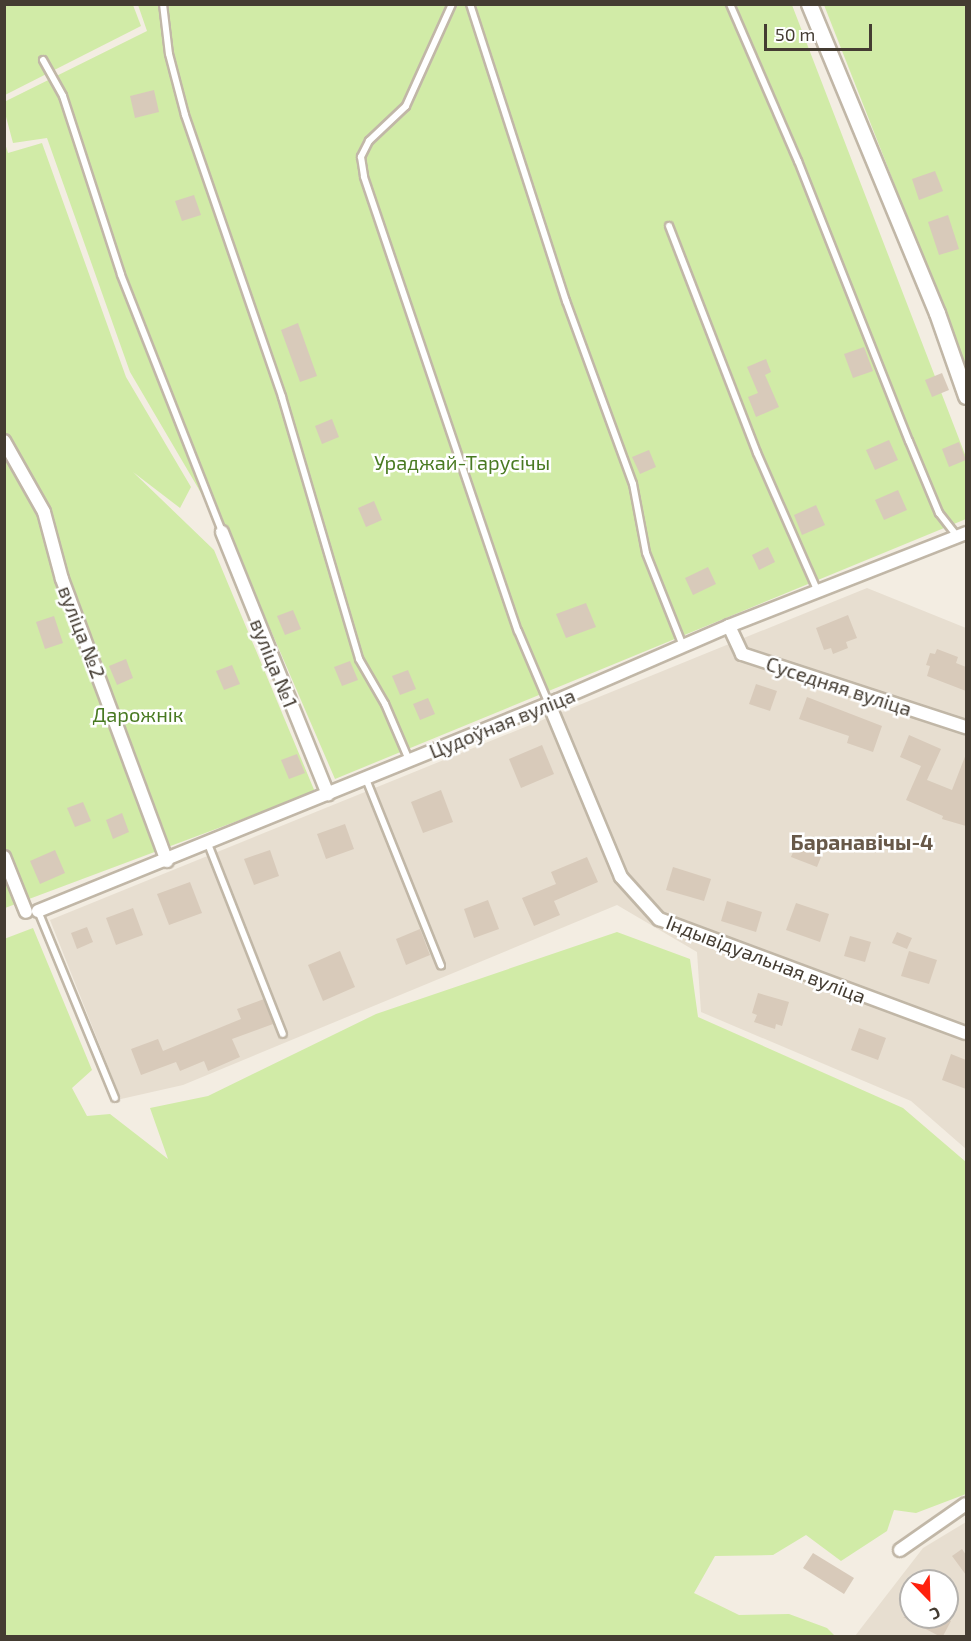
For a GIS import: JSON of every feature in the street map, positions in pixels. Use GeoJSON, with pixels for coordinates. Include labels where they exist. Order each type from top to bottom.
{"type":"FeatureCollection","features":[{"type":"Feature","properties":{"kind":"street"},"geometry":{"type":"LineString","coordinates":[[809,4],[937,313],[966,396]]}},
{"type":"Feature","properties":{"kind":"street","name":"вуліца №2"},"geometry":{"type":"LineString","coordinates":[[4,441],[44,512],[62,579],[167,861]]}},
{"type":"Feature","properties":{"kind":"street","name":"вуліца №1"},"geometry":{"type":"LineString","coordinates":[[222,532],[328,794]]}},
{"type":"Feature","properties":{"kind":"street","name":"Цудоўная вуліца"},"geometry":{"type":"LineString","coordinates":[[32,911],[167,861],[549,704],[729,626],[962,535]]}},
{"type":"Feature","properties":{"kind":"street","name":"Суседняя вуліца"},"geometry":{"type":"LineString","coordinates":[[729,626],[742,654],[966,727]]}},
{"type":"Feature","properties":{"kind":"street","name":"Індывідуальная вуліца"},"geometry":{"type":"LineString","coordinates":[[549,704],[621,877],[659,919],[966,1033]]}},
{"type":"Feature","properties":{"kind":"street"},"geometry":{"type":"LineString","coordinates":[[4,857],[32,911]]}},
{"type":"Feature","properties":{"kind":"street"},"geometry":{"type":"LineString","coordinates":[[900,1550],[966,1504]]}},
{"type":"Feature","properties":{"kind":"lane"},"geometry":{"type":"LineString","coordinates":[[163,4],[168,54],[185,115],[282,397],[359,659],[385,704],[409,761]]}},
{"type":"Feature","properties":{"kind":"lane"},"geometry":{"type":"LineString","coordinates":[[452,4],[406,106],[369,141],[361,157],[364,177],[510,609],[549,704]]}},
{"type":"Feature","properties":{"kind":"lane"},"geometry":{"type":"LineString","coordinates":[[470,4],[566,301],[633,484],[646,553],[683,646]]}},
{"type":"Feature","properties":{"kind":"lane"},"geometry":{"type":"LineString","coordinates":[[730,4],[798,161],[939,513],[962,535]]}},
{"type":"Feature","properties":{"kind":"lane"},"geometry":{"type":"LineString","coordinates":[[44,60],[63,96],[121,275],[222,532]]}},
{"type":"Feature","properties":{"kind":"lane"},"geometry":{"type":"LineString","coordinates":[[669,226],[757,453],[817,590]]}},
{"type":"Feature","properties":{"kind":"lane"},"geometry":{"type":"LineString","coordinates":[[366,779],[441,966]]}},
{"type":"Feature","properties":{"kind":"lane"},"geometry":{"type":"LineString","coordinates":[[208,844],[283,1034]]}},
{"type":"Feature","properties":{"kind":"lane"},"geometry":{"type":"LineString","coordinates":[[32,911],[115,1098]]}},
{"type":"Feature","properties":{"kind":"shaded area"},"geometry":{"type":"Polygon","coordinates":[[[867,588],[966,628],[966,1149],[911,1101],[701,1012],[697,952],[617,905],[183,1085],[121,1099],[50,920],[867,588]]]}},
{"type":"Feature","properties":{"kind":"shaded area"},"geometry":{"type":"Polygon","coordinates":[[[966,1522],[966,1636],[855,1636],[899,1579],[899,1629],[959,1629],[959,1569],[907,1569],[923,1548],[966,1522]]]}},
{"type":"Feature","properties":{"kind":"green space"},"geometry":{"type":"Polygon","coordinates":[[[5,5],[133,5],[141,26],[5,95],[5,5]]]}},
{"type":"Feature","properties":{"kind":"green space","name":"Ураджай-Тарусічы"},"geometry":{"type":"Polygon","coordinates":[[[138,5],[792,5],[966,457],[966,519],[335,779],[241,561],[130,372],[47,138],[13,143],[5,113],[4,102],[147,31],[138,5]]]}},
{"type":"Feature","properties":{"kind":"green space"},"geometry":{"type":"Polygon","coordinates":[[[824,5],[966,5],[966,366],[824,5]]]}},
{"type":"Feature","properties":{"kind":"green space","name":"Дарожнік"},"geometry":{"type":"Polygon","coordinates":[[[4,140],[8,153],[42,143],[126,377],[191,487],[180,508],[133,472],[214,550],[315,792],[5,908],[4,140]]]}},
{"type":"Feature","properties":{"kind":"green space"},"geometry":{"type":"Polygon","coordinates":[[[33,928],[92,1070],[72,1088],[87,1116],[110,1114],[168,1159],[150,1108],[208,1096],[376,1014],[617,932],[690,959],[698,1017],[903,1108],[966,1162],[966,1494],[916,1513],[894,1510],[887,1531],[841,1561],[806,1535],[773,1555],[715,1556],[694,1593],[739,1615],[789,1614],[827,1628],[835,1636],[5,1636],[4,939],[33,928]]]}},
{"type":"Feature","properties":{"kind":"building"},"geometry":{"type":"Polygon","coordinates":[[[154,90],[159,112],[135,118],[130,96],[154,90]]]}},
{"type":"Feature","properties":{"kind":"building"},"geometry":{"type":"Polygon","coordinates":[[[935,171],[943,191],[919,200],[912,179],[935,171]]]}},
{"type":"Feature","properties":{"kind":"building"},"geometry":{"type":"Polygon","coordinates":[[[194,195],[201,215],[182,221],[175,201],[194,195]]]}},
{"type":"Feature","properties":{"kind":"building"},"geometry":{"type":"Polygon","coordinates":[[[948,215],[959,249],[939,255],[928,222],[948,215]]]}},
{"type":"Feature","properties":{"kind":"building"},"geometry":{"type":"Polygon","coordinates":[[[298,323],[317,376],[300,382],[281,330],[298,323]]]}},
{"type":"Feature","properties":{"kind":"building"},"geometry":{"type":"Polygon","coordinates":[[[864,347],[873,371],[853,378],[844,354],[864,347]]]}},
{"type":"Feature","properties":{"kind":"building"},"geometry":{"type":"Polygon","coordinates":[[[766,359],[771,372],[765,375],[779,407],[756,417],[748,397],[758,393],[747,367],[766,359]]]}},
{"type":"Feature","properties":{"kind":"building"},"geometry":{"type":"Polygon","coordinates":[[[942,373],[949,390],[932,397],[925,380],[942,373]]]}},
{"type":"Feature","properties":{"kind":"building"},"geometry":{"type":"Polygon","coordinates":[[[332,419],[339,437],[322,444],[315,426],[332,419]]]}},
{"type":"Feature","properties":{"kind":"building"},"geometry":{"type":"Polygon","coordinates":[[[889,440],[898,460],[875,470],[866,450],[889,440]]]}},
{"type":"Feature","properties":{"kind":"building"},"geometry":{"type":"Polygon","coordinates":[[[959,442],[966,460],[949,467],[942,449],[959,442]]]}},
{"type":"Feature","properties":{"kind":"building"},"geometry":{"type":"Polygon","coordinates":[[[649,450],[656,467],[640,474],[632,457],[649,450]]]}},
{"type":"Feature","properties":{"kind":"building"},"geometry":{"type":"Polygon","coordinates":[[[898,490],[907,510],[884,520],[875,500],[898,490]]]}},
{"type":"Feature","properties":{"kind":"building"},"geometry":{"type":"Polygon","coordinates":[[[374,501],[382,520],[366,527],[358,508],[374,501]]]}},
{"type":"Feature","properties":{"kind":"building"},"geometry":{"type":"Polygon","coordinates":[[[816,505],[825,525],[802,535],[794,515],[816,505]]]}},
{"type":"Feature","properties":{"kind":"building"},"geometry":{"type":"Polygon","coordinates":[[[768,547],[775,562],[759,570],[752,555],[768,547]]]}},
{"type":"Feature","properties":{"kind":"building"},"geometry":{"type":"Polygon","coordinates":[[[708,567],[716,584],[693,595],[685,578],[708,567]]]}},
{"type":"Feature","properties":{"kind":"building"},"geometry":{"type":"Polygon","coordinates":[[[586,603],[596,627],[566,638],[556,614],[586,603]]]}},
{"type":"Feature","properties":{"kind":"building"},"geometry":{"type":"Polygon","coordinates":[[[293,610],[301,629],[285,635],[277,616],[293,610]]]}},
{"type":"Feature","properties":{"kind":"building"},"geometry":{"type":"Polygon","coordinates":[[[848,615],[857,638],[846,642],[848,648],[833,654],[831,648],[824,650],[816,628],[848,615]]]}},
{"type":"Feature","properties":{"kind":"building"},"geometry":{"type":"Polygon","coordinates":[[[54,616],[63,643],[45,649],[36,622],[54,616]]]}},
{"type":"Feature","properties":{"kind":"building"},"geometry":{"type":"Polygon","coordinates":[[[937,649],[958,657],[956,663],[966,667],[966,691],[927,676],[930,666],[926,665],[930,653],[935,654],[937,649]]]}},
{"type":"Feature","properties":{"kind":"building"},"geometry":{"type":"Polygon","coordinates":[[[126,659],[133,678],[117,685],[109,666],[126,659]]]}},
{"type":"Feature","properties":{"kind":"building"},"geometry":{"type":"Polygon","coordinates":[[[350,661],[358,680],[342,686],[334,667],[350,661]]]}},
{"type":"Feature","properties":{"kind":"building"},"geometry":{"type":"Polygon","coordinates":[[[232,665],[240,684],[224,690],[216,671],[232,665]]]}},
{"type":"Feature","properties":{"kind":"building"},"geometry":{"type":"Polygon","coordinates":[[[408,670],[416,689],[400,695],[392,676],[408,670]]]}},
{"type":"Feature","properties":{"kind":"building"},"geometry":{"type":"Polygon","coordinates":[[[756,684],[777,691],[770,711],[749,704],[756,684]]]}},
{"type":"Feature","properties":{"kind":"building"},"geometry":{"type":"Polygon","coordinates":[[[807,697],[882,726],[873,752],[847,743],[849,736],[799,719],[807,697]]]}},
{"type":"Feature","properties":{"kind":"building"},"geometry":{"type":"Polygon","coordinates":[[[428,698],[435,714],[420,720],[413,704],[428,698]]]}},
{"type":"Feature","properties":{"kind":"building"},"geometry":{"type":"Polygon","coordinates":[[[909,735],[941,749],[927,780],[952,790],[966,754],[966,826],[942,819],[943,816],[906,800],[921,766],[900,757],[909,735]]]}},
{"type":"Feature","properties":{"kind":"building"},"geometry":{"type":"Polygon","coordinates":[[[542,745],[554,774],[521,788],[509,759],[542,745]]]}},
{"type":"Feature","properties":{"kind":"building"},"geometry":{"type":"Polygon","coordinates":[[[297,754],[305,773],[289,779],[281,760],[297,754]]]}},
{"type":"Feature","properties":{"kind":"building"},"geometry":{"type":"Polygon","coordinates":[[[441,790],[453,822],[423,833],[411,802],[441,790]]]}},
{"type":"Feature","properties":{"kind":"building"},"geometry":{"type":"Polygon","coordinates":[[[83,802],[91,821],[75,827],[67,808],[83,802]]]}},
{"type":"Feature","properties":{"kind":"building"},"geometry":{"type":"Polygon","coordinates":[[[122,813],[129,832],[113,839],[106,820],[122,813]]]}},
{"type":"Feature","properties":{"kind":"building"},"geometry":{"type":"Polygon","coordinates":[[[345,824],[354,849],[326,859],[317,834],[345,824]]]}},
{"type":"Feature","properties":{"kind":"building"},"geometry":{"type":"Polygon","coordinates":[[[797,842],[823,852],[817,867],[791,857],[797,842]]]}},
{"type":"Feature","properties":{"kind":"building"},"geometry":{"type":"Polygon","coordinates":[[[55,850],[65,873],[40,884],[30,861],[55,850]]]}},
{"type":"Feature","properties":{"kind":"building"},"geometry":{"type":"Polygon","coordinates":[[[270,850],[279,876],[254,885],[244,859],[270,850]]]}},
{"type":"Feature","properties":{"kind":"building"},"geometry":{"type":"Polygon","coordinates":[[[587,857],[598,882],[554,901],[560,915],[534,926],[522,898],[556,884],[551,872],[587,857]]]}},
{"type":"Feature","properties":{"kind":"building"},"geometry":{"type":"Polygon","coordinates":[[[673,867],[711,879],[704,901],[666,890],[673,867]]]}},
{"type":"Feature","properties":{"kind":"building"},"geometry":{"type":"Polygon","coordinates":[[[190,882],[202,913],[169,925],[157,894],[190,882]]]}},
{"type":"Feature","properties":{"kind":"building"},"geometry":{"type":"Polygon","coordinates":[[[488,900],[499,929],[474,938],[464,909],[488,900]]]}},
{"type":"Feature","properties":{"kind":"building"},"geometry":{"type":"Polygon","coordinates":[[[727,901],[762,912],[756,932],[721,921],[727,901]]]}},
{"type":"Feature","properties":{"kind":"building"},"geometry":{"type":"Polygon","coordinates":[[[796,903],[829,914],[820,942],[786,930],[796,903]]]}},
{"type":"Feature","properties":{"kind":"building"},"geometry":{"type":"Polygon","coordinates":[[[133,908],[143,935],[116,945],[106,918],[133,908]]]}},
{"type":"Feature","properties":{"kind":"building"},"geometry":{"type":"Polygon","coordinates":[[[87,927],[93,942],[77,949],[71,933],[87,927]]]}},
{"type":"Feature","properties":{"kind":"building"},"geometry":{"type":"Polygon","coordinates":[[[420,929],[430,955],[406,965],[396,939],[420,929]]]}},
{"type":"Feature","properties":{"kind":"building"},"geometry":{"type":"Polygon","coordinates":[[[897,932],[912,938],[907,949],[892,943],[897,932]]]}},
{"type":"Feature","properties":{"kind":"building"},"geometry":{"type":"Polygon","coordinates":[[[850,936],[871,942],[865,962],[844,956],[850,936]]]}},
{"type":"Feature","properties":{"kind":"building"},"geometry":{"type":"Polygon","coordinates":[[[340,951],[355,987],[323,1001],[308,965],[340,951]]]}},
{"type":"Feature","properties":{"kind":"building"},"geometry":{"type":"Polygon","coordinates":[[[909,951],[937,960],[929,984],[901,976],[909,951]]]}},
{"type":"Feature","properties":{"kind":"building"},"geometry":{"type":"Polygon","coordinates":[[[758,993],[789,1002],[782,1026],[776,1024],[775,1029],[754,1022],[757,1015],[752,1013],[758,993]]]}},
{"type":"Feature","properties":{"kind":"building"},"geometry":{"type":"Polygon","coordinates":[[[264,999],[273,1024],[232,1039],[240,1057],[208,1071],[204,1061],[180,1071],[176,1062],[141,1075],[131,1049],[158,1039],[163,1051],[241,1019],[237,1009],[264,999]]]}},
{"type":"Feature","properties":{"kind":"building"},"geometry":{"type":"Polygon","coordinates":[[[859,1028],[886,1038],[878,1060],[851,1050],[859,1028]]]}},
{"type":"Feature","properties":{"kind":"building"},"geometry":{"type":"Polygon","coordinates":[[[951,1054],[966,1060],[966,1089],[942,1080],[951,1054]]]}},
{"type":"Feature","properties":{"kind":"building"},"geometry":{"type":"Polygon","coordinates":[[[962,1549],[966,1555],[966,1575],[952,1556],[962,1549]]]}},
{"type":"Feature","properties":{"kind":"building"},"geometry":{"type":"Polygon","coordinates":[[[813,1553],[854,1578],[844,1594],[803,1568],[813,1553]]]}},
{"type":"Feature","properties":{"kind":"building"},"geometry":{"type":"Polygon","coordinates":[[[926,1629],[947,1629],[943,1636],[926,1629]]]}},
{"type":"Feature","properties":{"kind":"district","name":"Баранавічы-4"},"geometry":{"type":"Point","coordinates":[862,842]}}]}
